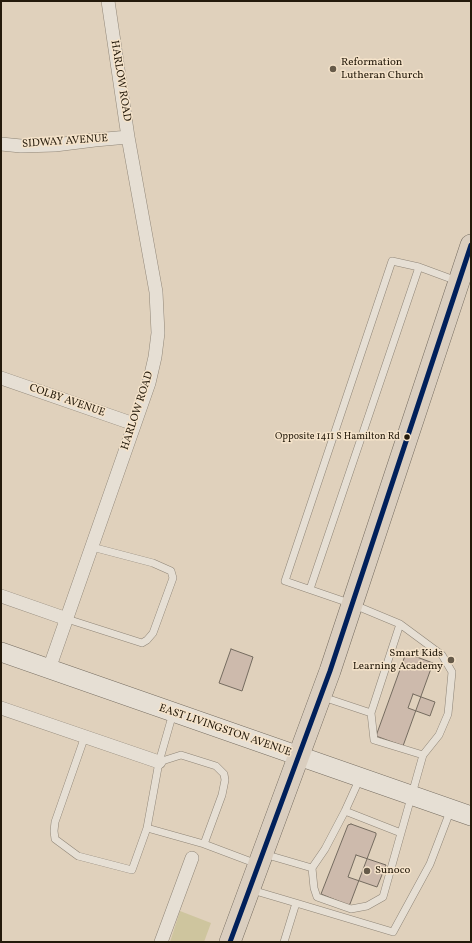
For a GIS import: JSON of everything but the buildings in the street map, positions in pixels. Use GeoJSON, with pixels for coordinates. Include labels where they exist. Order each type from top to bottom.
{"type":"FeatureCollection","features":[{"type":"Feature","properties":{"kind":"main road"},"geometry":{"type":"LineString","coordinates":[[230,942],[321,696],[471,245]]}},
{"type":"Feature","properties":{"kind":"main road","name":"EAST LIVINGSTON AVENUE"},"geometry":{"type":"LineString","coordinates":[[1,652],[471,816]]}},
{"type":"Feature","properties":{"kind":"street","name":"HARLOW ROAD"},"geometry":{"type":"LineString","coordinates":[[50,669],[149,383],[155,357],[158,333],[156,292],[128,138],[108,1]]}},
{"type":"Feature","properties":{"kind":"street","name":"SIDWAY AVENUE"},"geometry":{"type":"LineString","coordinates":[[1,144],[21,146],[55,145],[128,138]]}},
{"type":"Feature","properties":{"kind":"street","name":"COLBY AVENUE"},"geometry":{"type":"LineString","coordinates":[[1,378],[134,424]]}},
{"type":"Feature","properties":{"kind":"street"},"geometry":{"type":"LineString","coordinates":[[1,596],[68,619]]}},
{"type":"Feature","properties":{"kind":"street"},"geometry":{"type":"LineString","coordinates":[[1,708],[159,762]]}},
{"type":"Feature","properties":{"kind":"street"},"geometry":{"type":"LineString","coordinates":[[161,942],[192,858]]}},
{"type":"Feature","properties":{"kind":"lane"},"geometry":{"type":"LineString","coordinates":[[360,778],[325,850],[312,868],[314,888],[317,897],[350,909],[367,906],[383,897],[422,755],[439,735],[448,714],[452,672],[442,655],[400,624],[352,604],[284,581],[392,261],[419,267],[459,282]]}},
{"type":"Feature","properties":{"kind":"lane"},"geometry":{"type":"LineString","coordinates":[[310,589],[419,267]]}},
{"type":"Feature","properties":{"kind":"lane"},"geometry":{"type":"LineString","coordinates":[[68,619],[142,643],[148,640],[153,633],[173,578],[171,571],[153,564],[92,547]]}},
{"type":"Feature","properties":{"kind":"lane"},"geometry":{"type":"LineString","coordinates":[[400,624],[371,713],[374,740],[422,755]]}},
{"type":"Feature","properties":{"kind":"lane"},"geometry":{"type":"LineString","coordinates":[[321,696],[371,713]]}},
{"type":"Feature","properties":{"kind":"lane"},"geometry":{"type":"LineString","coordinates":[[85,736],[55,822],[55,839],[78,856],[132,870],[147,828],[159,762],[173,712]]}},
{"type":"Feature","properties":{"kind":"lane"},"geometry":{"type":"LineString","coordinates":[[159,762],[181,755],[216,766],[224,774],[225,780],[222,795],[204,844]]}},
{"type":"Feature","properties":{"kind":"lane"},"geometry":{"type":"LineString","coordinates":[[250,890],[393,932],[430,864],[451,810]]}},
{"type":"Feature","properties":{"kind":"lane"},"geometry":{"type":"LineString","coordinates":[[345,811],[400,832]]}},
{"type":"Feature","properties":{"kind":"lane"},"geometry":{"type":"LineString","coordinates":[[147,828],[261,859],[312,868]]}},
{"type":"Feature","properties":{"kind":"lane"},"geometry":{"type":"LineString","coordinates":[[284,942],[296,903]]}},
{"type":"Feature","properties":{"kind":"shaded area"},"geometry":{"type":"Polygon","coordinates":[[[180,911],[211,923],[204,942],[170,942],[180,911]]]}},
{"type":"Feature","properties":{"kind":"transit line"},"geometry":{"type":"LineString","coordinates":[[230,942],[330,671],[471,245]]}},
{"type":"Feature","properties":{"kind":"place","name":"Reformation Lutheran Church"},"geometry":{"type":"Point","coordinates":[333,69]}},
{"type":"Feature","properties":{"kind":"place","name":"Opposite 1411 S Hamilton Rd"},"geometry":{"type":"Point","coordinates":[407,437]}},
{"type":"Feature","properties":{"kind":"place","name":"Smart Kids Learning Academy"},"geometry":{"type":"Point","coordinates":[451,660]}},
{"type":"Feature","properties":{"kind":"place","name":"Sunoco"},"geometry":{"type":"Point","coordinates":[367,871]}}]}
